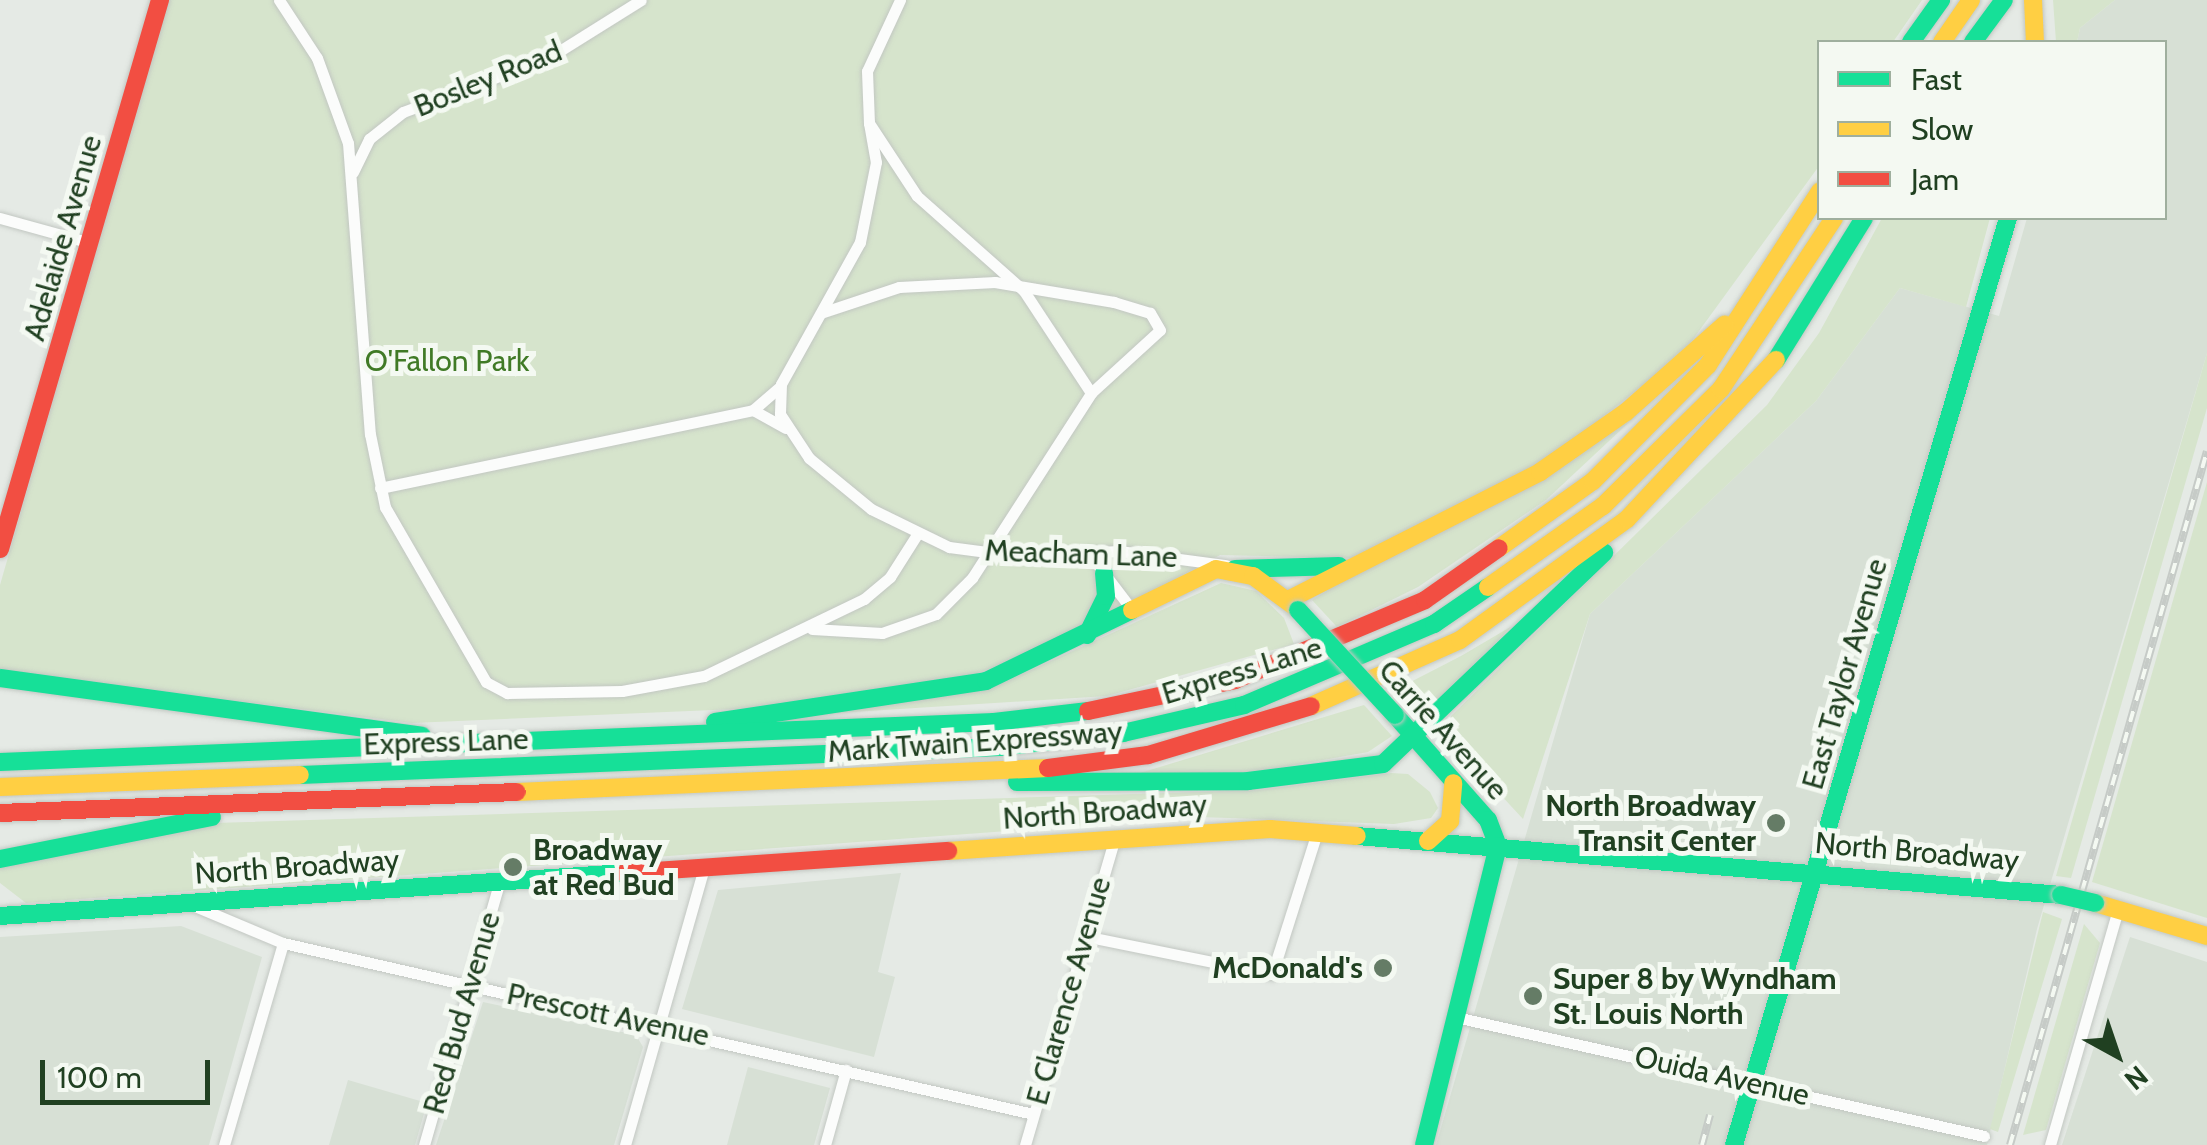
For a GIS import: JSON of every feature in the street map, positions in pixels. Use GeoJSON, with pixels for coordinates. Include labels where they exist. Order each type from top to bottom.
{"type":"FeatureCollection","features":[{"type":"Feature","properties":{"kind":"main road","name":"Adelaide Avenue"},"geometry":{"type":"LineString","coordinates":[[0,548],[160,0]]}},
{"type":"Feature","properties":{"kind":"main road"},"geometry":{"type":"LineString","coordinates":[[1913,40],[1940,0]]}},
{"type":"Feature","properties":{"kind":"main road"},"geometry":{"type":"LineString","coordinates":[[1943,40],[1971,0]]}},
{"type":"Feature","properties":{"kind":"main road"},"geometry":{"type":"LineString","coordinates":[[1975,40],[2006,0]]}},
{"type":"Feature","properties":{"kind":"main road"},"geometry":{"type":"LineString","coordinates":[[2034,0],[2035,35]]}},
{"type":"Feature","properties":{"kind":"main road","name":"Mark Twain Expressway"},"geometry":{"type":"LineString","coordinates":[[0,762],[628,737],[1075,714],[1196,691],[1312,653],[1424,600],[1562,507],[1682,396],[1758,294],[1817,197]]}},
{"type":"Feature","properties":{"kind":"main road","name":"Express Lane"},"geometry":{"type":"LineString","coordinates":[[0,788],[986,748],[1123,733],[1244,704],[1434,624],[1593,514],[1721,389],[1833,220]]}},
{"type":"Feature","properties":{"kind":"main road","name":"Mark Twain Expressway"},"geometry":{"type":"LineString","coordinates":[[0,814],[965,776],[1162,752],[1348,694],[1530,596],[1659,490],[1772,367],[1863,220]]}},
{"type":"Feature","properties":{"kind":"main road","name":"East Taylor Avenue"},"geometry":{"type":"LineString","coordinates":[[1734,1145],[2007,220]]}},
{"type":"Feature","properties":{"kind":"main road"},"geometry":{"type":"LineString","coordinates":[[1293,605],[1352,565],[1460,518],[1570,453],[1758,294]]}},
{"type":"Feature","properties":{"kind":"main road"},"geometry":{"type":"LineString","coordinates":[[965,776],[1062,787],[1286,779],[1383,764],[1416,739],[1659,490]]}},
{"type":"Feature","properties":{"kind":"main road"},"geometry":{"type":"LineString","coordinates":[[628,737],[945,690],[1019,670],[1196,575],[1234,569],[1352,565]]}},
{"type":"Feature","properties":{"kind":"main road","name":"Carrie Avenue"},"geometry":{"type":"LineString","coordinates":[[1234,569],[1293,605],[1488,820],[1498,846],[1460,1018],[1424,1145]]}},
{"type":"Feature","properties":{"kind":"main road"},"geometry":{"type":"LineString","coordinates":[[1086,637],[1106,596],[1104,573]]}},
{"type":"Feature","properties":{"kind":"main road"},"geometry":{"type":"LineString","coordinates":[[0,678],[464,744]]}},
{"type":"Feature","properties":{"kind":"main road"},"geometry":{"type":"LineString","coordinates":[[1428,841],[1450,821],[1453,783]]}},
{"type":"Feature","properties":{"kind":"main road"},"geometry":{"type":"LineString","coordinates":[[0,859],[294,802]]}},
{"type":"Feature","properties":{"kind":"main road","name":"North Broadway"},"geometry":{"type":"LineString","coordinates":[[0,916],[1115,838],[1317,832],[1816,871],[2061,896],[2207,936]]}},
{"type":"Feature","properties":{"kind":"street"},"geometry":{"type":"LineString","coordinates":[[279,0],[318,58],[352,174],[358,304],[380,488],[417,573],[498,690],[669,686],[803,630],[880,587],[916,536]]}},
{"type":"Feature","properties":{"kind":"street","name":"Bosley Road"},"geometry":{"type":"LineString","coordinates":[[352,174],[368,139],[394,117],[550,56],[641,0]]}},
{"type":"Feature","properties":{"kind":"street"},"geometry":{"type":"LineString","coordinates":[[380,488],[752,410],[781,384],[821,313],[871,204],[867,70],[900,0]]}},
{"type":"Feature","properties":{"kind":"street"},"geometry":{"type":"LineString","coordinates":[[869,123],[917,196],[1019,287],[1091,393]]}},
{"type":"Feature","properties":{"kind":"street"},"geometry":{"type":"LineString","coordinates":[[0,218],[91,243]]}},
{"type":"Feature","properties":{"kind":"street"},"geometry":{"type":"LineString","coordinates":[[803,630],[882,633],[918,624],[957,594],[988,554],[1091,393],[1160,330],[1150,313],[1114,302],[1019,287],[919,284],[821,313]]}},
{"type":"Feature","properties":{"kind":"street"},"geometry":{"type":"LineString","coordinates":[[781,384],[788,430]]}},
{"type":"Feature","properties":{"kind":"street"},"geometry":{"type":"LineString","coordinates":[[752,410],[788,430]]}},
{"type":"Feature","properties":{"kind":"street","name":"Meacham Lane"},"geometry":{"type":"LineString","coordinates":[[788,430],[834,482],[916,536],[988,554],[1088,552],[1212,560],[1234,569]]}},
{"type":"Feature","properties":{"kind":"street"},"geometry":{"type":"LineString","coordinates":[[1088,552],[1132,610]]}},
{"type":"Feature","properties":{"kind":"street"},"geometry":{"type":"LineString","coordinates":[[1084,936],[1272,974],[1317,832]]}},
{"type":"Feature","properties":{"kind":"street","name":"E Clarence Avenue"},"geometry":{"type":"LineString","coordinates":[[1025,1145],[1115,838]]}},
{"type":"Feature","properties":{"kind":"street"},"geometry":{"type":"LineString","coordinates":[[624,1145],[704,866]]}},
{"type":"Feature","properties":{"kind":"street","name":"Red Bud Avenue"},"geometry":{"type":"LineString","coordinates":[[424,1145],[500,880]]}},
{"type":"Feature","properties":{"kind":"street","name":"Prescott Avenue"},"geometry":{"type":"LineString","coordinates":[[186,902],[283,943],[659,1025],[1034,1114]]}},
{"type":"Feature","properties":{"kind":"street"},"geometry":{"type":"LineString","coordinates":[[2050,1145],[2118,910]]}},
{"type":"Feature","properties":{"kind":"street"},"geometry":{"type":"LineString","coordinates":[[224,1145],[283,943]]}},
{"type":"Feature","properties":{"kind":"street","name":"Ouida Avenue"},"geometry":{"type":"LineString","coordinates":[[1460,1018],[1984,1136]]}},
{"type":"Feature","properties":{"kind":"street"},"geometry":{"type":"LineString","coordinates":[[825,1145],[846,1070]]}},
{"type":"Feature","properties":{"kind":"shaded area"},"geometry":{"type":"Polygon","coordinates":[[[2115,0],[2207,0],[2207,353],[2037,929],[1987,1145],[1436,1145],[1590,614],[1816,401],[1900,288],[1999,316],[2026,220],[2167,220],[2167,40],[2077,40],[2080,28],[2115,0]]]}},
{"type":"Feature","properties":{"kind":"shaded area"},"geometry":{"type":"Polygon","coordinates":[[[901,873],[878,972],[895,977],[874,1057],[682,1009],[718,890],[901,873]]]}},
{"type":"Feature","properties":{"kind":"shaded area"},"geometry":{"type":"Polygon","coordinates":[[[181,926],[262,957],[209,1145],[0,1145],[0,937],[181,926]]]}},
{"type":"Feature","properties":{"kind":"shaded area"},"geometry":{"type":"Polygon","coordinates":[[[2130,937],[2207,962],[2207,1145],[2062,1145],[2130,937]]]}},
{"type":"Feature","properties":{"kind":"shaded area"},"geometry":{"type":"Polygon","coordinates":[[[483,1002],[636,1035],[643,1047],[614,1145],[436,1145],[483,1002]]]}},
{"type":"Feature","properties":{"kind":"shaded area"},"geometry":{"type":"Polygon","coordinates":[[[748,1067],[830,1088],[814,1145],[727,1145],[748,1067]]]}},
{"type":"Feature","properties":{"kind":"shaded area"},"geometry":{"type":"Polygon","coordinates":[[[348,1080],[427,1103],[415,1145],[329,1145],[348,1080]]]}},
{"type":"Feature","properties":{"kind":"green space","name":"O'Fallon Park"},"geometry":{"type":"Polygon","coordinates":[[[168,0],[1922,0],[1894,40],[1817,40],[1817,169],[1683,353],[1544,464],[1352,558],[1220,555],[1058,642],[958,681],[760,708],[412,723],[0,671],[0,585],[168,0]]]}},
{"type":"Feature","properties":{"kind":"green space"},"geometry":{"type":"Polygon","coordinates":[[[2053,0],[2115,0],[2080,28],[2077,40],[2056,40],[2053,0]]]}},
{"type":"Feature","properties":{"kind":"green space"},"geometry":{"type":"Polygon","coordinates":[[[1881,220],[1989,220],[1966,307],[1900,288],[1816,401],[1590,614],[1523,819],[1447,737],[1451,716],[1767,405],[1819,333],[1881,220]]]}},
{"type":"Feature","properties":{"kind":"green space"},"geometry":{"type":"Polygon","coordinates":[[[2207,353],[2207,408],[2071,878],[2056,876],[2207,353]]]}},
{"type":"Feature","properties":{"kind":"green space"},"geometry":{"type":"Polygon","coordinates":[[[1671,383],[1546,500],[1418,587],[1337,627],[1312,600],[1671,383]]]}},
{"type":"Feature","properties":{"kind":"green space"},"geometry":{"type":"Polygon","coordinates":[[[2207,482],[2207,918],[2092,882],[2207,482]]]}},
{"type":"Feature","properties":{"kind":"green space"},"geometry":{"type":"Polygon","coordinates":[[[1221,583],[1256,591],[1284,618],[1294,644],[1107,696],[805,715],[994,687],[1221,583]]]}},
{"type":"Feature","properties":{"kind":"green space"},"geometry":{"type":"Polygon","coordinates":[[[1512,626],[1423,717],[1395,690],[1461,656],[1512,626]]]}},
{"type":"Feature","properties":{"kind":"green space"},"geometry":{"type":"Polygon","coordinates":[[[1364,705],[1392,736],[1368,752],[1250,773],[1140,773],[1364,705]]]}},
{"type":"Feature","properties":{"kind":"green space"},"geometry":{"type":"Polygon","coordinates":[[[1408,774],[1430,792],[1438,808],[1431,818],[1394,824],[1200,817],[26,903],[0,883],[0,864],[214,823],[1260,790],[1408,774]]]}},
{"type":"Feature","properties":{"kind":"green space"},"geometry":{"type":"Polygon","coordinates":[[[2043,912],[2062,919],[1998,1132],[1990,1129],[2043,912]]]}},
{"type":"Feature","properties":{"kind":"green space"},"geometry":{"type":"Polygon","coordinates":[[[2084,924],[2100,943],[2046,1130],[2023,1135],[2084,924]]]}},
{"type":"Feature","properties":{"kind":"railway"},"geometry":{"type":"LineString","coordinates":[[2010,1145],[2207,451]]}},
{"type":"Feature","properties":{"kind":"railway"},"geometry":{"type":"LineString","coordinates":[[1702,1145],[1710,1115]]}},
{"type":"Feature","properties":{"kind":"traffic: fast"},"geometry":{"type":"LineString","coordinates":[[1912,40],[1941,0]]}},
{"type":"Feature","properties":{"kind":"traffic: fast"},"geometry":{"type":"LineString","coordinates":[[1974,40],[2004,0]]}},
{"type":"Feature","properties":{"kind":"traffic: fast"},"geometry":{"type":"LineString","coordinates":[[1776,360],[1863,220]]}},
{"type":"Feature","properties":{"kind":"traffic: fast"},"geometry":{"type":"LineString","coordinates":[[1734,1145],[2007,220]]}},
{"type":"Feature","properties":{"kind":"traffic: fast"},"geometry":{"type":"LineString","coordinates":[[1017,782],[1248,781],[1383,764],[1604,553]]}},
{"type":"Feature","properties":{"kind":"traffic: fast"},"geometry":{"type":"LineString","coordinates":[[1235,569],[1339,566]]}},
{"type":"Feature","properties":{"kind":"traffic: fast"},"geometry":{"type":"LineString","coordinates":[[1087,635],[1106,596],[1104,573]]}},
{"type":"Feature","properties":{"kind":"traffic: fast"},"geometry":{"type":"LineString","coordinates":[[300,775],[999,747],[1123,733],[1244,705],[1434,624],[1488,587]]}},
{"type":"Feature","properties":{"kind":"traffic: fast"},"geometry":{"type":"LineString","coordinates":[[715,722],[986,681],[1132,610]]}},
{"type":"Feature","properties":{"kind":"traffic: fast"},"geometry":{"type":"LineString","coordinates":[[1298,610],[1395,715]]}},
{"type":"Feature","properties":{"kind":"traffic: fast"},"geometry":{"type":"LineString","coordinates":[[0,678],[422,736]]}},
{"type":"Feature","properties":{"kind":"traffic: fast"},"geometry":{"type":"LineString","coordinates":[[0,762],[994,722],[1088,711]]}},
{"type":"Feature","properties":{"kind":"traffic: fast"},"geometry":{"type":"LineString","coordinates":[[1395,715],[1488,820],[1498,846],[1424,1145]]}},
{"type":"Feature","properties":{"kind":"traffic: fast"},"geometry":{"type":"LineString","coordinates":[[0,859],[212,817]]}},
{"type":"Feature","properties":{"kind":"traffic: fast"},"geometry":{"type":"LineString","coordinates":[[1357,836],[2061,895]]}},
{"type":"Feature","properties":{"kind":"traffic: fast"},"geometry":{"type":"LineString","coordinates":[[0,916],[624,873]]}},
{"type":"Feature","properties":{"kind":"traffic: fast"},"geometry":{"type":"LineString","coordinates":[[2061,895],[2095,903]]}},
{"type":"Feature","properties":{"kind":"traffic: slow"},"geometry":{"type":"LineString","coordinates":[[1943,40],[1971,0]]}},
{"type":"Feature","properties":{"kind":"traffic: slow"},"geometry":{"type":"LineString","coordinates":[[2033,0],[2035,40]]}},
{"type":"Feature","properties":{"kind":"traffic: slow"},"geometry":{"type":"LineString","coordinates":[[1499,548],[1593,481],[1708,365],[1817,196]]}},
{"type":"Feature","properties":{"kind":"traffic: slow"},"geometry":{"type":"LineString","coordinates":[[1488,587],[1603,506],[1721,389],[1833,220]]}},
{"type":"Feature","properties":{"kind":"traffic: slow"},"geometry":{"type":"LineString","coordinates":[[1288,600],[1540,472],[1626,412],[1725,324]]}},
{"type":"Feature","properties":{"kind":"traffic: slow"},"geometry":{"type":"LineString","coordinates":[[1311,706],[1460,640],[1627,519],[1776,360]]}},
{"type":"Feature","properties":{"kind":"traffic: slow"},"geometry":{"type":"LineString","coordinates":[[1132,610],[1216,569],[1253,576],[1295,607]]}},
{"type":"Feature","properties":{"kind":"traffic: slow"},"geometry":{"type":"LineString","coordinates":[[517,792],[1048,768]]}},
{"type":"Feature","properties":{"kind":"traffic: slow"},"geometry":{"type":"LineString","coordinates":[[0,787],[300,775]]}},
{"type":"Feature","properties":{"kind":"traffic: slow"},"geometry":{"type":"LineString","coordinates":[[1428,841],[1450,821],[1453,783]]}},
{"type":"Feature","properties":{"kind":"traffic: slow"},"geometry":{"type":"LineString","coordinates":[[948,851],[1270,829],[1357,836]]}},
{"type":"Feature","properties":{"kind":"traffic: slow"},"geometry":{"type":"LineString","coordinates":[[2095,903],[2207,936]]}},
{"type":"Feature","properties":{"kind":"traffic: jam"},"geometry":{"type":"LineString","coordinates":[[0,549],[160,0]]}},
{"type":"Feature","properties":{"kind":"traffic: jam"},"geometry":{"type":"LineString","coordinates":[[1088,711],[1235,680],[1425,600],[1499,548]]}},
{"type":"Feature","properties":{"kind":"traffic: jam"},"geometry":{"type":"LineString","coordinates":[[1048,768],[1148,755],[1311,706]]}},
{"type":"Feature","properties":{"kind":"traffic: jam"},"geometry":{"type":"LineString","coordinates":[[0,813],[517,792]]}},
{"type":"Feature","properties":{"kind":"traffic: jam"},"geometry":{"type":"LineString","coordinates":[[624,873],[948,851]]}},
{"type":"Feature","properties":{"kind":"place","name":"North Broadway Transit Center"},"geometry":{"type":"Point","coordinates":[1776,823]}},
{"type":"Feature","properties":{"kind":"place","name":"Broadway at Red Bud"},"geometry":{"type":"Point","coordinates":[513,867]}},
{"type":"Feature","properties":{"kind":"place","name":"McDonald's"},"geometry":{"type":"Point","coordinates":[1383,968]}},
{"type":"Feature","properties":{"kind":"place","name":"Super 8 by Wyndham St. Louis North"},"geometry":{"type":"Point","coordinates":[1533,996]}}]}
